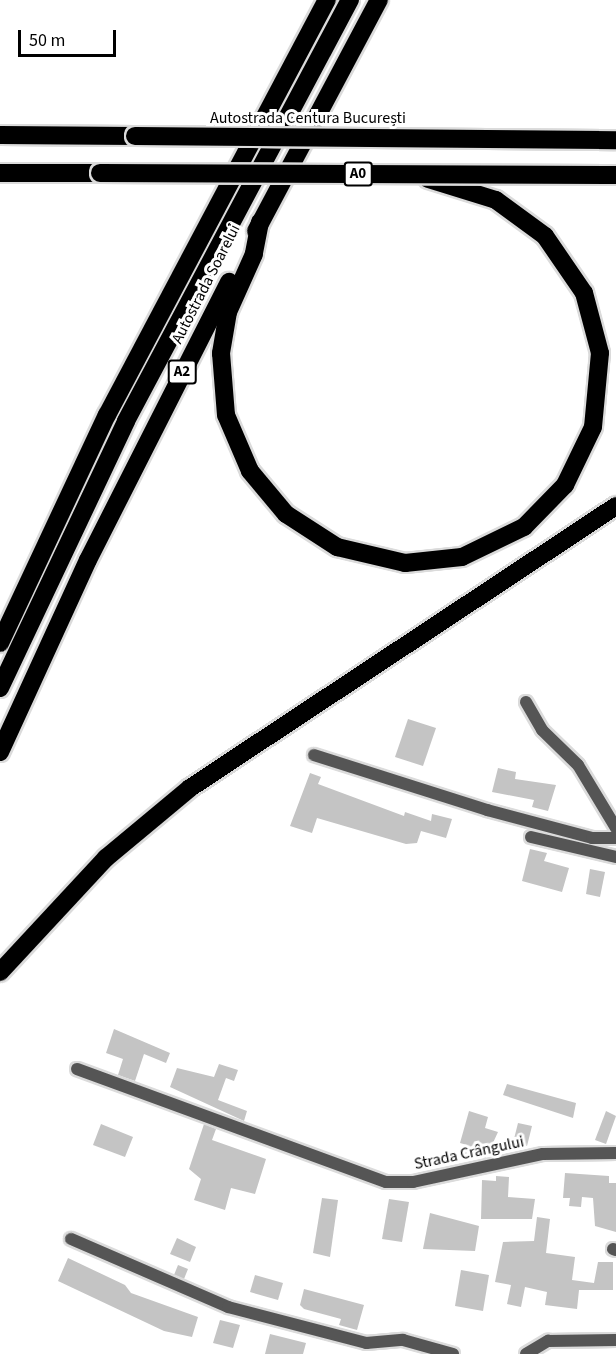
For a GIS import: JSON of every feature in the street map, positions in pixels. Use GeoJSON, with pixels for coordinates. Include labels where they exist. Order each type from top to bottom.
{"type":"FeatureCollection","features":[{"type":"Feature","properties":{"kind":"highway","name":"Autostrada Soarelui"},"geometry":{"type":"LineString","coordinates":[[0,688],[126,421],[350,0]]}},
{"type":"Feature","properties":{"kind":"highway","name":"Autostrada Soarelui"},"geometry":{"type":"LineString","coordinates":[[0,752],[88,560],[261,222],[379,0]]}},
{"type":"Feature","properties":{"kind":"highway"},"geometry":{"type":"LineString","coordinates":[[360,35],[392,0]]}},
{"type":"Feature","properties":{"kind":"highway"},"geometry":{"type":"LineString","coordinates":[[0,643],[48,538],[147,336],[323,4]]}},
{"type":"Feature","properties":{"kind":"highway","name":"Autostrada Centura București"},"geometry":{"type":"LineString","coordinates":[[0,135],[616,140]]}},
{"type":"Feature","properties":{"kind":"highway","name":"A0"},"geometry":{"type":"LineString","coordinates":[[0,173],[616,176]]}},
{"type":"Feature","properties":{"kind":"highway"},"geometry":{"type":"LineString","coordinates":[[261,222],[226,323],[220,374],[236,446],[279,508],[337,547],[417,563],[485,549],[544,510],[578,464],[597,413],[600,353],[584,293],[558,250],[512,209],[454,184],[391,174]]}},
{"type":"Feature","properties":{"kind":"highway"},"geometry":{"type":"LineString","coordinates":[[0,972],[106,858],[190,788],[614,507]]}},
{"type":"Feature","properties":{"kind":"highway"},"geometry":{"type":"LineString","coordinates":[[0,620],[48,538]]}},
{"type":"Feature","properties":{"kind":"street"},"geometry":{"type":"LineString","coordinates":[[526,702],[542,730],[578,765],[616,828]]}},
{"type":"Feature","properties":{"kind":"street"},"geometry":{"type":"LineString","coordinates":[[314,755],[487,810],[592,838],[616,838]]}},
{"type":"Feature","properties":{"kind":"street"},"geometry":{"type":"LineString","coordinates":[[531,837],[616,857]]}},
{"type":"Feature","properties":{"kind":"street","name":"Strada Crângului"},"geometry":{"type":"LineString","coordinates":[[77,1069],[332,1165],[399,1183],[543,1154],[616,1154]]}},
{"type":"Feature","properties":{"kind":"street"},"geometry":{"type":"LineString","coordinates":[[71,1239],[228,1307],[366,1343],[403,1340],[453,1354]]}},
{"type":"Feature","properties":{"kind":"street"},"geometry":{"type":"LineString","coordinates":[[526,1354],[548,1341],[616,1340]]}},
{"type":"Feature","properties":{"kind":"building"},"geometry":{"type":"Polygon","coordinates":[[[408,719],[436,728],[423,766],[395,757],[408,719]]]}},
{"type":"Feature","properties":{"kind":"building"},"geometry":{"type":"Polygon","coordinates":[[[498,768],[516,772],[515,779],[556,785],[548,811],[532,807],[534,800],[492,792],[498,768]]]}},
{"type":"Feature","properties":{"kind":"building"},"geometry":{"type":"Polygon","coordinates":[[[310,773],[321,777],[318,784],[404,816],[405,812],[431,821],[432,814],[452,819],[446,838],[421,831],[417,843],[406,844],[317,818],[312,833],[290,826],[310,773]]]}},
{"type":"Feature","properties":{"kind":"building"},"geometry":{"type":"Polygon","coordinates":[[[530,849],[547,853],[544,861],[569,868],[562,892],[522,881],[530,849]]]}},
{"type":"Feature","properties":{"kind":"building"},"geometry":{"type":"Polygon","coordinates":[[[590,869],[605,872],[600,897],[586,894],[590,869]]]}},
{"type":"Feature","properties":{"kind":"building"},"geometry":{"type":"Polygon","coordinates":[[[114,1029],[170,1053],[166,1063],[144,1054],[135,1081],[118,1075],[123,1059],[106,1053],[114,1029]]]}},
{"type":"Feature","properties":{"kind":"building"},"geometry":{"type":"Polygon","coordinates":[[[219,1064],[238,1070],[234,1081],[226,1078],[218,1100],[247,1111],[244,1121],[170,1087],[177,1068],[214,1077],[219,1064]]]}},
{"type":"Feature","properties":{"kind":"building"},"geometry":{"type":"Polygon","coordinates":[[[507,1084],[576,1103],[573,1118],[503,1095],[507,1084]]]}},
{"type":"Feature","properties":{"kind":"building"},"geometry":{"type":"Polygon","coordinates":[[[469,1111],[488,1117],[485,1128],[498,1132],[486,1158],[465,1154],[467,1145],[460,1143],[469,1111]]]}},
{"type":"Feature","properties":{"kind":"building"},"geometry":{"type":"Polygon","coordinates":[[[606,1111],[616,1116],[606,1144],[595,1140],[606,1111]]]}},
{"type":"Feature","properties":{"kind":"building"},"geometry":{"type":"Polygon","coordinates":[[[518,1123],[532,1126],[527,1146],[513,1143],[518,1123]]]}},
{"type":"Feature","properties":{"kind":"building"},"geometry":{"type":"Polygon","coordinates":[[[101,1124],[133,1137],[125,1157],[93,1145],[101,1124]]]}},
{"type":"Feature","properties":{"kind":"building"},"geometry":{"type":"Polygon","coordinates":[[[204,1124],[216,1129],[212,1140],[266,1159],[255,1194],[231,1188],[225,1210],[194,1200],[201,1179],[189,1169],[204,1124]]]}},
{"type":"Feature","properties":{"kind":"building"},"geometry":{"type":"Polygon","coordinates":[[[565,1173],[609,1176],[609,1183],[616,1183],[616,1232],[595,1226],[593,1198],[582,1197],[581,1207],[569,1206],[570,1198],[563,1198],[565,1173]]]}},
{"type":"Feature","properties":{"kind":"building"},"geometry":{"type":"Polygon","coordinates":[[[496,1176],[509,1177],[508,1197],[535,1199],[532,1219],[481,1219],[482,1180],[496,1181],[496,1176]]]}},
{"type":"Feature","properties":{"kind":"building"},"geometry":{"type":"Polygon","coordinates":[[[322,1198],[338,1200],[330,1257],[313,1253],[322,1198]]]}},
{"type":"Feature","properties":{"kind":"building"},"geometry":{"type":"Polygon","coordinates":[[[389,1199],[409,1202],[402,1242],[382,1239],[389,1199]]]}},
{"type":"Feature","properties":{"kind":"building"},"geometry":{"type":"Polygon","coordinates":[[[430,1213],[479,1226],[475,1251],[423,1249],[430,1213]]]}},
{"type":"Feature","properties":{"kind":"building"},"geometry":{"type":"Polygon","coordinates":[[[537,1217],[550,1219],[546,1253],[575,1257],[572,1280],[594,1283],[598,1262],[613,1262],[613,1290],[579,1290],[577,1309],[545,1305],[547,1292],[525,1287],[521,1307],[507,1304],[511,1285],[495,1282],[503,1242],[534,1241],[537,1217]]]}},
{"type":"Feature","properties":{"kind":"building"},"geometry":{"type":"Polygon","coordinates":[[[177,1238],[196,1247],[190,1262],[170,1254],[177,1238]]]}},
{"type":"Feature","properties":{"kind":"building"},"geometry":{"type":"Polygon","coordinates":[[[68,1258],[125,1285],[131,1293],[198,1317],[192,1337],[164,1331],[58,1281],[68,1258]]]}},
{"type":"Feature","properties":{"kind":"building"},"geometry":{"type":"Polygon","coordinates":[[[178,1265],[188,1269],[184,1279],[174,1275],[178,1265]]]}},
{"type":"Feature","properties":{"kind":"building"},"geometry":{"type":"Polygon","coordinates":[[[461,1270],[489,1275],[483,1311],[455,1306],[461,1270]]]}},
{"type":"Feature","properties":{"kind":"building"},"geometry":{"type":"Polygon","coordinates":[[[255,1275],[283,1283],[278,1300],[250,1292],[255,1275]]]}},
{"type":"Feature","properties":{"kind":"building"},"geometry":{"type":"Polygon","coordinates":[[[304,1289],[364,1305],[357,1330],[339,1325],[341,1319],[304,1309],[300,1305],[304,1289]]]}},
{"type":"Feature","properties":{"kind":"building"},"geometry":{"type":"Polygon","coordinates":[[[220,1320],[240,1325],[233,1348],[213,1343],[220,1320]]]}},
{"type":"Feature","properties":{"kind":"building"},"geometry":{"type":"Polygon","coordinates":[[[270,1334],[306,1343],[303,1354],[265,1354],[270,1334]]]}}]}
